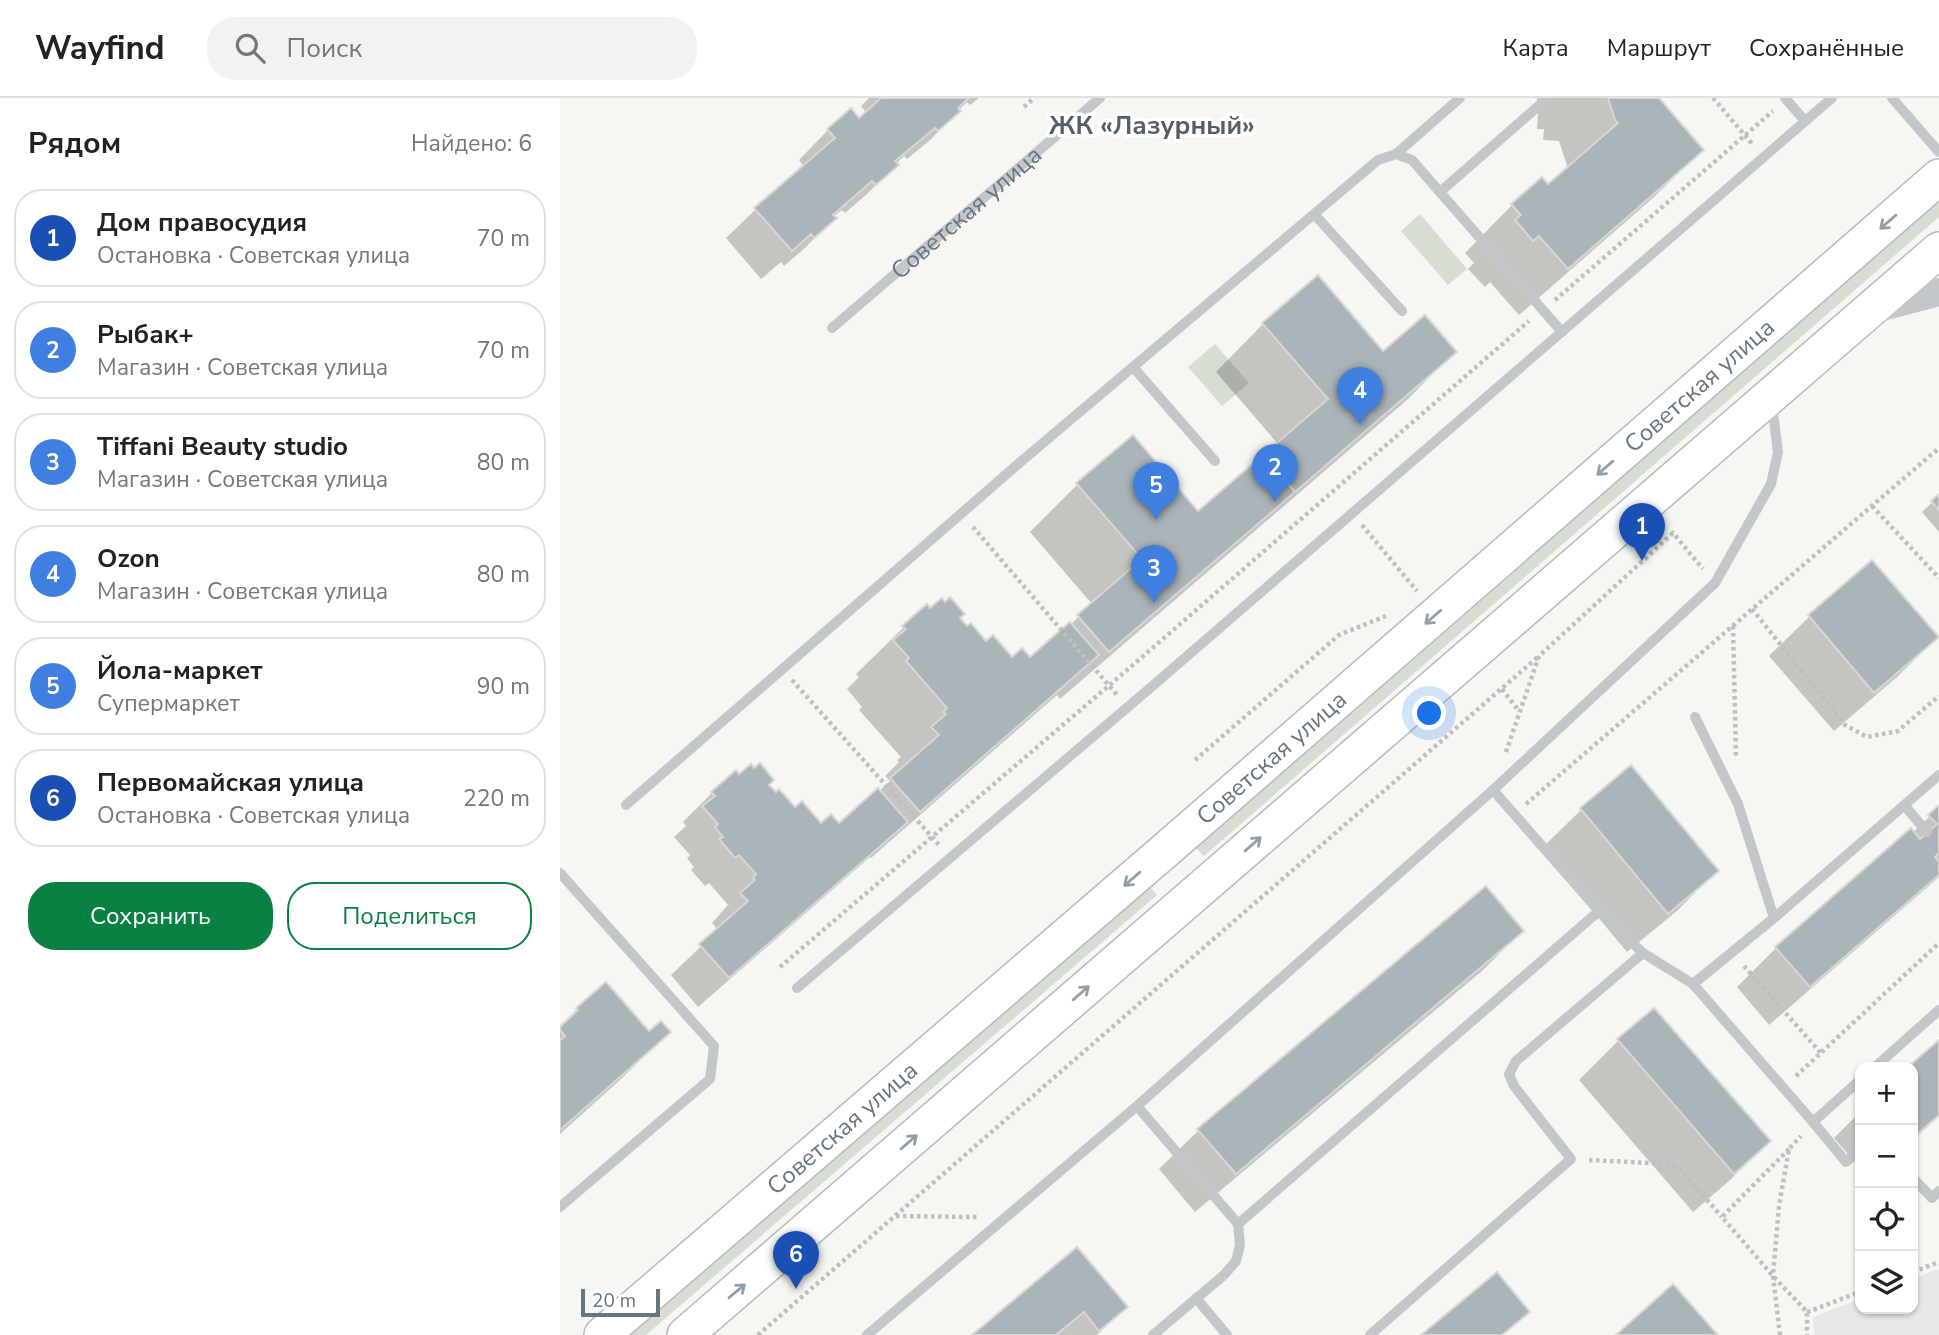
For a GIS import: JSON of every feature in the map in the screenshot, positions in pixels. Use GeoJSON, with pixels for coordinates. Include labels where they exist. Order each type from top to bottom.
{"type":"FeatureCollection","features":[{"type":"Feature","properties":{"kind":"main road","name":"Советская улица"},"geometry":{"type":"LineString","coordinates":[[602,1335],[1168,848],[1939,177]]}},
{"type":"Feature","properties":{"kind":"main road"},"geometry":{"type":"LineString","coordinates":[[685,1335],[1939,250]]}},
{"type":"Feature","properties":{"kind":"main road"},"geometry":{"type":"LineString","coordinates":[[1168,848],[1203,887]]}},
{"type":"Feature","properties":{"kind":"street"},"geometry":{"type":"LineString","coordinates":[[1869,311],[1939,292]]}},
{"type":"Feature","properties":{"kind":"lane","name":"Советская улица"},"geometry":{"type":"LineString","coordinates":[[832,328],[1100,98]]}},
{"type":"Feature","properties":{"kind":"lane"},"geometry":{"type":"LineString","coordinates":[[626,805],[1133,367],[1378,160],[1396,154],[1460,98]]}},
{"type":"Feature","properties":{"kind":"lane"},"geometry":{"type":"LineString","coordinates":[[1440,192],[1542,103],[1542,98]]}},
{"type":"Feature","properties":{"kind":"lane"},"geometry":{"type":"LineString","coordinates":[[797,988],[1352,514],[1832,98]]}},
{"type":"Feature","properties":{"kind":"lane"},"geometry":{"type":"LineString","coordinates":[[1892,98],[1939,152]]}},
{"type":"Feature","properties":{"kind":"lane"},"geometry":{"type":"LineString","coordinates":[[1786,99],[1805,121]]}},
{"type":"Feature","properties":{"kind":"lane"},"geometry":{"type":"LineString","coordinates":[[1396,154],[1412,160],[1562,332]]}},
{"type":"Feature","properties":{"kind":"lane"},"geometry":{"type":"LineString","coordinates":[[1315,215],[1402,311]]}},
{"type":"Feature","properties":{"kind":"lane"},"geometry":{"type":"LineString","coordinates":[[1133,367],[1215,461]]}},
{"type":"Feature","properties":{"kind":"lane"},"geometry":{"type":"LineString","coordinates":[[867,1335],[1137,1107],[1493,790],[1715,583],[1771,484],[1778,452],[1771,395]]}},
{"type":"Feature","properties":{"kind":"lane"},"geometry":{"type":"LineString","coordinates":[[1695,718],[1738,804],[1774,918]]}},
{"type":"Feature","properties":{"kind":"lane"},"geometry":{"type":"LineString","coordinates":[[1693,984],[1774,918],[1939,775]]}},
{"type":"Feature","properties":{"kind":"lane"},"geometry":{"type":"LineString","coordinates":[[1493,790],[1599,911],[1643,953],[1693,984],[1846,1161],[1855,1154]]}},
{"type":"Feature","properties":{"kind":"lane"},"geometry":{"type":"LineString","coordinates":[[1904,805],[1927,832]]}},
{"type":"Feature","properties":{"kind":"lane"},"geometry":{"type":"LineString","coordinates":[[560,873],[714,1046],[710,1079],[560,1207]]}},
{"type":"Feature","properties":{"kind":"lane"},"geometry":{"type":"LineString","coordinates":[[1238,1224],[1599,911]]}},
{"type":"Feature","properties":{"kind":"lane"},"geometry":{"type":"LineString","coordinates":[[1370,1335],[1571,1159],[1514,1086],[1509,1074],[1516,1061],[1643,953]]}},
{"type":"Feature","properties":{"kind":"lane"},"geometry":{"type":"LineString","coordinates":[[1881,1062],[1939,1010]]}},
{"type":"Feature","properties":{"kind":"lane"},"geometry":{"type":"LineString","coordinates":[[1813,1122],[1855,1084]]}},
{"type":"Feature","properties":{"kind":"lane"},"geometry":{"type":"LineString","coordinates":[[1137,1107],[1238,1224],[1240,1245],[1236,1261],[1224,1275],[1153,1335]]}},
{"type":"Feature","properties":{"kind":"lane"},"geometry":{"type":"LineString","coordinates":[[1918,1183],[1932,1198],[1939,1191]]}},
{"type":"Feature","properties":{"kind":"lane"},"geometry":{"type":"LineString","coordinates":[[1196,1298],[1227,1335]]}},
{"type":"Feature","properties":{"kind":"path"},"geometry":{"type":"LineString","coordinates":[[1024,107],[1034,98]]}},
{"type":"Feature","properties":{"kind":"path"},"geometry":{"type":"LineString","coordinates":[[1713,98],[1764,157]]}},
{"type":"Feature","properties":{"kind":"path"},"geometry":{"type":"LineString","coordinates":[[780,967],[1109,686],[1786,99]]}},
{"type":"Feature","properties":{"kind":"path"},"geometry":{"type":"LineString","coordinates":[[1515,814],[1939,448]]}},
{"type":"Feature","properties":{"kind":"path"},"geometry":{"type":"LineString","coordinates":[[1872,506],[1939,578]]}},
{"type":"Feature","properties":{"kind":"path"},"geometry":{"type":"LineString","coordinates":[[961,513],[1127,707]]}},
{"type":"Feature","properties":{"kind":"path"},"geometry":{"type":"LineString","coordinates":[[1352,514],[1421,595]]}},
{"type":"Feature","properties":{"kind":"path"},"geometry":{"type":"LineString","coordinates":[[758,1335],[1502,689],[1673,533],[1715,583]]}},
{"type":"Feature","properties":{"kind":"path"},"geometry":{"type":"LineString","coordinates":[[1752,609],[1845,725],[1867,737],[1898,731],[1939,696]]}},
{"type":"Feature","properties":{"kind":"path"},"geometry":{"type":"LineString","coordinates":[[1195,760],[1339,635],[1396,612]]}},
{"type":"Feature","properties":{"kind":"path"},"geometry":{"type":"LineString","coordinates":[[1733,626],[1738,804]]}},
{"type":"Feature","properties":{"kind":"path"},"geometry":{"type":"LineString","coordinates":[[1493,790],[1539,656]]}},
{"type":"Feature","properties":{"kind":"path"},"geometry":{"type":"LineString","coordinates":[[782,669],[950,857]]}},
{"type":"Feature","properties":{"kind":"path"},"geometry":{"type":"LineString","coordinates":[[1502,689],[1520,712]]}},
{"type":"Feature","properties":{"kind":"path"},"geometry":{"type":"LineString","coordinates":[[1783,1088],[1939,943]]}},
{"type":"Feature","properties":{"kind":"path"},"geometry":{"type":"LineString","coordinates":[[1731,952],[1821,1053]]}},
{"type":"Feature","properties":{"kind":"path"},"geometry":{"type":"LineString","coordinates":[[1723,1217],[1813,1122]]}},
{"type":"Feature","properties":{"kind":"path"},"geometry":{"type":"LineString","coordinates":[[1780,1335],[1773,1276],[1779,1206],[1789,1149]]}},
{"type":"Feature","properties":{"kind":"path"},"geometry":{"type":"LineString","coordinates":[[1571,1159],[1671,1164],[1679,1168],[1807,1312],[1807,1335]]}},
{"type":"Feature","properties":{"kind":"path"},"geometry":{"type":"LineString","coordinates":[[895,1216],[1006,1217]]}},
{"type":"Feature","properties":{"kind":"path"},"geometry":{"type":"LineString","coordinates":[[1918,1270],[1939,1262]]}},
{"type":"Feature","properties":{"kind":"path"},"geometry":{"type":"LineString","coordinates":[[1807,1312],[1855,1294]]}},
{"type":"Feature","properties":{"kind":"shaded area"},"geometry":{"type":"Polygon","coordinates":[[[1939,200],[1939,217],[1204,856],[1195,847],[1939,200]]]}},
{"type":"Feature","properties":{"kind":"shaded area"},"geometry":{"type":"Polygon","coordinates":[[[1420,214],[1467,269],[1448,285],[1401,231],[1420,214]]]}},
{"type":"Feature","properties":{"kind":"shaded area"},"geometry":{"type":"Polygon","coordinates":[[[1215,344],[1249,383],[1222,406],[1188,367],[1215,344]]]}},
{"type":"Feature","properties":{"kind":"shaded area"},"geometry":{"type":"Polygon","coordinates":[[[1149,886],[1157,895],[646,1335],[628,1335],[1149,886]]]}},
{"type":"Feature","properties":{"kind":"shaded area"},"geometry":{"type":"Polygon","coordinates":[[[1939,1269],[1939,1335],[1814,1335],[1813,1317],[1855,1301],[1855,1314],[1918,1314],[1918,1277],[1939,1269]]]}},
{"type":"Feature","properties":{"kind":"building"},"geometry":{"type":"Polygon","coordinates":[[[881,98],[969,98],[958,108],[961,111],[938,131],[935,128],[895,161],[899,165],[876,185],[872,181],[833,215],[837,218],[814,238],[811,234],[792,251],[754,208],[835,138],[827,129],[851,108],[859,118],[881,98]]]}},
{"type":"Feature","properties":{"kind":"building"},"geometry":{"type":"Polygon","coordinates":[[[1608,98],[1659,98],[1704,150],[1568,269],[1539,236],[1533,241],[1515,220],[1521,215],[1511,204],[1542,177],[1548,184],[1618,123],[1608,98]]]}},
{"type":"Feature","properties":{"kind":"building"},"geometry":{"type":"Polygon","coordinates":[[[1318,275],[1383,351],[1425,315],[1457,352],[1295,492],[1263,455],[1328,399],[1262,323],[1318,275]]]}},
{"type":"Feature","properties":{"kind":"building"},"geometry":{"type":"Polygon","coordinates":[[[1133,435],[1198,511],[1263,455],[1295,492],[1109,652],[1077,615],[1142,559],[1076,483],[1133,435]]]}},
{"type":"Feature","properties":{"kind":"building"},"geometry":{"type":"Polygon","coordinates":[[[1939,494],[1939,510],[1931,501],[1939,494]]]}},
{"type":"Feature","properties":{"kind":"building"},"geometry":{"type":"Polygon","coordinates":[[[1872,560],[1939,637],[1874,693],[1808,615],[1872,560]]]}},
{"type":"Feature","properties":{"kind":"building"},"geometry":{"type":"Polygon","coordinates":[[[950,597],[965,614],[960,618],[967,626],[971,623],[986,641],[993,635],[1012,657],[1022,648],[1030,657],[1070,622],[1099,655],[920,812],[890,778],[939,735],[931,727],[946,714],[943,712],[947,708],[906,661],[909,658],[893,640],[906,629],[902,626],[927,604],[930,608],[942,598],[945,602],[950,597]]]}},
{"type":"Feature","properties":{"kind":"building"},"geometry":{"type":"Polygon","coordinates":[[[760,763],[774,780],[769,785],[776,792],[779,789],[795,807],[802,801],[821,823],[831,814],[839,823],[878,788],[908,822],[729,978],[699,944],[748,901],[740,893],[755,880],[753,878],[756,874],[739,855],[735,858],[719,839],[723,837],[715,827],[718,824],[702,806],[715,796],[711,792],[736,770],[739,774],[751,764],[754,768],[760,763]]]}},
{"type":"Feature","properties":{"kind":"building"},"geometry":{"type":"Polygon","coordinates":[[[1631,765],[1719,871],[1668,914],[1580,808],[1631,765]]]}},
{"type":"Feature","properties":{"kind":"building"},"geometry":{"type":"Polygon","coordinates":[[[1939,805],[1939,853],[1935,857],[1939,862],[1939,875],[1810,987],[1775,947],[1911,828],[1920,839],[1937,824],[1928,815],[1939,805]]]}},
{"type":"Feature","properties":{"kind":"building"},"geometry":{"type":"Polygon","coordinates":[[[1486,886],[1524,931],[1236,1174],[1197,1129],[1486,886]]]}},
{"type":"Feature","properties":{"kind":"building"},"geometry":{"type":"Polygon","coordinates":[[[606,982],[649,1031],[661,1021],[671,1032],[560,1130],[560,1040],[565,1036],[560,1027],[578,1010],[576,1008],[606,982]]]}},
{"type":"Feature","properties":{"kind":"building"},"geometry":{"type":"Polygon","coordinates":[[[1654,1008],[1771,1141],[1734,1174],[1617,1039],[1654,1008]]]}},
{"type":"Feature","properties":{"kind":"building"},"geometry":{"type":"Polygon","coordinates":[[[1939,1040],[1939,1115],[1918,1134],[1918,1062],[1914,1062],[1939,1040]]]}},
{"type":"Feature","properties":{"kind":"building"},"geometry":{"type":"Polygon","coordinates":[[[1077,1247],[1128,1307],[1099,1331],[1084,1312],[1056,1335],[972,1335],[1077,1247]]]}},
{"type":"Feature","properties":{"kind":"building"},"geometry":{"type":"Polygon","coordinates":[[[1497,1272],[1530,1312],[1502,1335],[1421,1335],[1497,1272]]]}},
{"type":"Feature","properties":{"kind":"building"},"geometry":{"type":"Polygon","coordinates":[[[1673,1284],[1718,1335],[1616,1335],[1673,1284]]]}},
{"type":"Feature","properties":{"kind":"place","name":"Ozon"},"geometry":{"type":"Point","coordinates":[1360,425]}},
{"type":"Feature","properties":{"kind":"place","name":"Рыбак+"},"geometry":{"type":"Point","coordinates":[1275,502]}},
{"type":"Feature","properties":{"kind":"place","name":"Йола-маркет"},"geometry":{"type":"Point","coordinates":[1156,520]}},
{"type":"Feature","properties":{"kind":"place","name":"Дом правосудия"},"geometry":{"type":"Point","coordinates":[1642,561]}},
{"type":"Feature","properties":{"kind":"place","name":"Tiffani Beauty studio"},"geometry":{"type":"Point","coordinates":[1154,603]}},
{"type":"Feature","properties":{"kind":"place","name":"Первомайская улица"},"geometry":{"type":"Point","coordinates":[796,1289]}},
{"type":"Feature","properties":{"kind":"district","name":"ЖК «Лазурный»"},"geometry":{"type":"Point","coordinates":[1152,125]}}]}
